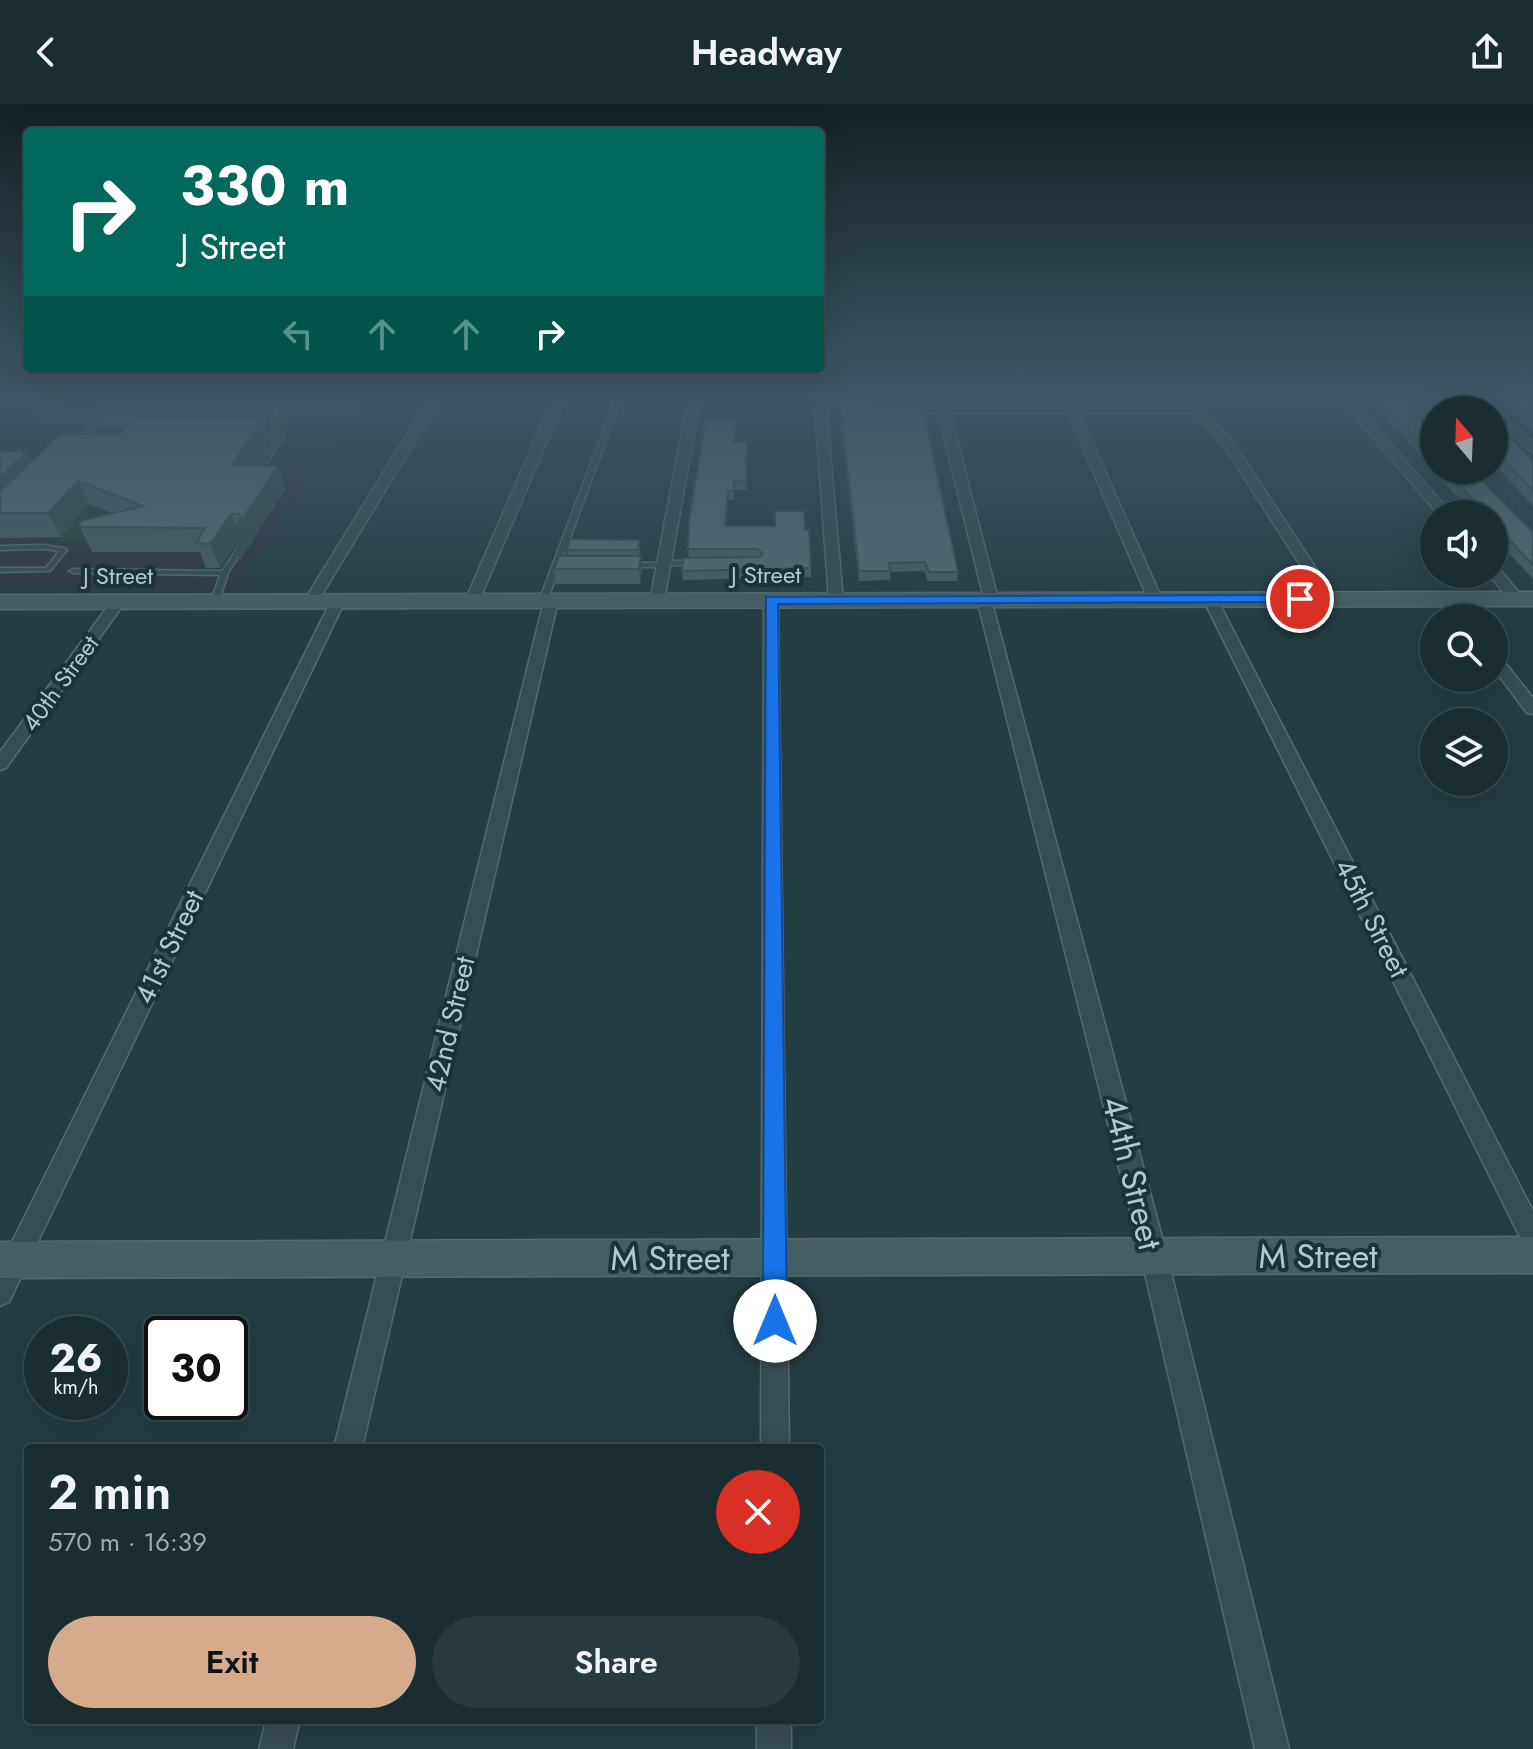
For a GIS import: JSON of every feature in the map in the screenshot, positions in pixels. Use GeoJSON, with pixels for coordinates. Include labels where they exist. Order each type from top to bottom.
{"type":"FeatureCollection","features":[{"type":"Feature","properties":{"kind":"main road","name":"J Street"},"geometry":{"type":"LineString","coordinates":[[0,602],[1525,599]]}},
{"type":"Feature","properties":{"kind":"main road","name":"M Street"},"geometry":{"type":"LineString","coordinates":[[5,1271],[393,1259],[1533,1255]]}},
{"type":"Feature","properties":{"kind":"street"},"geometry":{"type":"LineString","coordinates":[[311,601],[391,471]]}},
{"type":"Feature","properties":{"kind":"street"},"geometry":{"type":"LineString","coordinates":[[472,601],[528,471]]}},
{"type":"Feature","properties":{"kind":"street"},"geometry":{"type":"LineString","coordinates":[[657,601],[681,471]]}},
{"type":"Feature","properties":{"kind":"street"},"geometry":{"type":"LineString","coordinates":[[825,471],[836,600]]}},
{"type":"Feature","properties":{"kind":"street","name":"44th Street"},"geometry":{"type":"LineString","coordinates":[[957,471],[1154,1256],[1272,1749]]}},
{"type":"Feature","properties":{"kind":"street"},"geometry":{"type":"LineString","coordinates":[[1099,471],[1155,599]]}},
{"type":"Feature","properties":{"kind":"street"},"geometry":{"type":"LineString","coordinates":[[1246,471],[1329,599]]}},
{"type":"Feature","properties":{"kind":"street"},"geometry":{"type":"LineString","coordinates":[[1408,471],[1433,500]]}},
{"type":"Feature","properties":{"kind":"street"},"geometry":{"type":"LineString","coordinates":[[1508,584],[1525,599]]}},
{"type":"Feature","properties":{"kind":"street","name":"45th Street"},"geometry":{"type":"LineString","coordinates":[[1210,599],[1533,1237]]}},
{"type":"Feature","properties":{"kind":"street"},"geometry":{"type":"LineString","coordinates":[[1448,599],[1452,604]]}},
{"type":"Feature","properties":{"kind":"street"},"geometry":{"type":"LineString","coordinates":[[771,600],[775,1444]]}},
{"type":"Feature","properties":{"kind":"street","name":"40th Street"},"geometry":{"type":"LineString","coordinates":[[0,764],[119,601]]}},
{"type":"Feature","properties":{"kind":"street","name":"41st Street"},"geometry":{"type":"LineString","coordinates":[[5,1271],[338,601]]}},
{"type":"Feature","properties":{"kind":"street","name":"42nd Street"},"geometry":{"type":"LineString","coordinates":[[349,1444],[547,601]]}},
{"type":"Feature","properties":{"kind":"street"},"geometry":{"type":"LineString","coordinates":[[1508,676],[1533,709]]}},
{"type":"Feature","properties":{"kind":"street"},"geometry":{"type":"LineString","coordinates":[[276,1749],[282,1724]]}},
{"type":"Feature","properties":{"kind":"street"},"geometry":{"type":"LineString","coordinates":[[774,1724],[774,1749]]}},
{"type":"Feature","properties":{"kind":"lane"},"geometry":{"type":"LineString","coordinates":[[252,480],[258,471]]}},
{"type":"Feature","properties":{"kind":"lane"},"geometry":{"type":"LineString","coordinates":[[547,601],[556,565],[591,471]]}},
{"type":"Feature","properties":{"kind":"lane"},"geometry":{"type":"LineString","coordinates":[[215,601],[224,573],[245,541]]}},
{"type":"Feature","properties":{"kind":"lane"},"geometry":{"type":"LineString","coordinates":[[0,548],[64,550],[48,570],[0,570]]}},
{"type":"Feature","properties":{"kind":"lane"},"geometry":{"type":"LineString","coordinates":[[617,565],[704,563]]}},
{"type":"Feature","properties":{"kind":"lane"},"geometry":{"type":"LineString","coordinates":[[556,565],[571,565]]}},
{"type":"Feature","properties":{"kind":"lane"},"geometry":{"type":"LineString","coordinates":[[73,571],[224,573]]}},
{"type":"Feature","properties":{"kind":"shaded area"},"geometry":{"type":"Polygon","coordinates":[[[0,471],[316,471],[231,589],[0,588],[0,471]]]}},
{"type":"Feature","properties":{"kind":"green space"},"geometry":{"type":"Polygon","coordinates":[[[180,492],[88,542],[57,541],[93,501],[180,492]]]}},
{"type":"Feature","properties":{"kind":"building"},"geometry":{"type":"Polygon","coordinates":[[[21,471],[275,471],[231,536],[241,518],[239,514],[231,514],[210,544],[196,543],[205,528],[80,527],[80,521],[143,506],[78,481],[48,513],[0,513],[0,491],[21,471]]]}},
{"type":"Feature","properties":{"kind":"building"},"geometry":{"type":"Polygon","coordinates":[[[697,471],[746,471],[746,481],[734,480],[734,491],[728,491],[725,526],[775,526],[775,511],[804,511],[805,530],[809,530],[811,568],[682,571],[683,558],[760,557],[763,554],[758,549],[688,549],[689,520],[697,471]]]}},
{"type":"Feature","properties":{"kind":"building"},"geometry":{"type":"Polygon","coordinates":[[[848,471],[936,471],[958,572],[929,572],[925,562],[889,563],[890,571],[859,571],[848,471]]]}},
{"type":"Feature","properties":{"kind":"building"},"geometry":{"type":"Polygon","coordinates":[[[1514,471],[1533,471],[1533,491],[1514,471]]]}},
{"type":"Feature","properties":{"kind":"building"},"geometry":{"type":"Polygon","coordinates":[[[1458,484],[1485,484],[1501,500],[1473,500],[1458,484]]]}},
{"type":"Feature","properties":{"kind":"building"},"geometry":{"type":"Polygon","coordinates":[[[1508,507],[1533,532],[1533,565],[1508,538],[1508,507]]]}},
{"type":"Feature","properties":{"kind":"building"},"geometry":{"type":"Polygon","coordinates":[[[570,539],[640,540],[638,550],[567,550],[570,539]]]}},
{"type":"Feature","properties":{"kind":"building"},"geometry":{"type":"Polygon","coordinates":[[[559,556],[641,556],[639,569],[554,569],[559,556]]]}},
{"type":"Feature","properties":{"kind":"route"},"geometry":{"type":"LineString","coordinates":[[775,1321],[771,600],[1300,599]]}}]}
